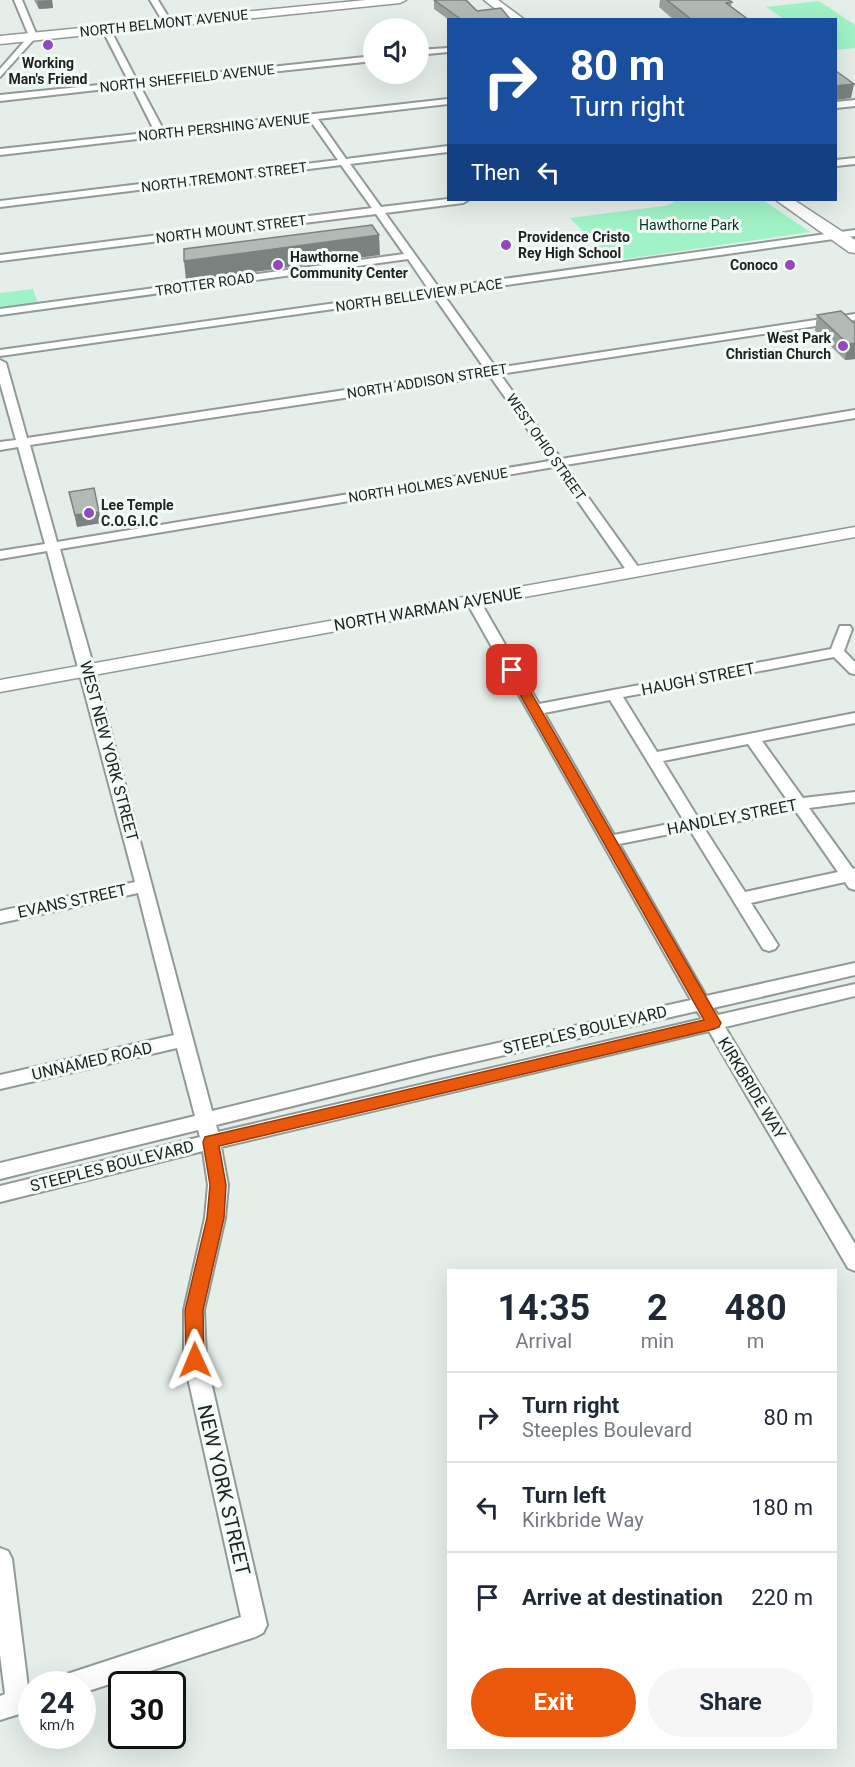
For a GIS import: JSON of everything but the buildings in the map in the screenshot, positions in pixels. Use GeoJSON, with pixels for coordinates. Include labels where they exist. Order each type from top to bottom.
{"type":"FeatureCollection","features":[{"type":"Feature","properties":{"kind":"main road","name":"NORTH BELMONT AVENUE"},"geometry":{"type":"LineString","coordinates":[[0,40],[400,0]]}},
{"type":"Feature","properties":{"kind":"main road"},"geometry":{"type":"LineString","coordinates":[[490,0],[516,18]]}},
{"type":"Feature","properties":{"kind":"main road"},"geometry":{"type":"LineString","coordinates":[[785,201],[855,248]]}},
{"type":"Feature","properties":{"kind":"street"},"geometry":{"type":"LineString","coordinates":[[0,74],[33,36],[18,0]]}},
{"type":"Feature","properties":{"kind":"street"},"geometry":{"type":"LineString","coordinates":[[154,0],[168,23]]}},
{"type":"Feature","properties":{"kind":"street"},"geometry":{"type":"LineString","coordinates":[[106,29],[161,134]]}},
{"type":"Feature","properties":{"kind":"street"},"geometry":{"type":"LineString","coordinates":[[429,52],[447,50]]}},
{"type":"Feature","properties":{"kind":"street","name":"NORTH SHEFFIELD AVENUE"},"geometry":{"type":"LineString","coordinates":[[0,98],[363,59]]}},
{"type":"Feature","properties":{"kind":"street","name":"NORTH PERSHING AVENUE"},"geometry":{"type":"LineString","coordinates":[[0,153],[447,101]]}},
{"type":"Feature","properties":{"kind":"street"},"geometry":{"type":"LineString","coordinates":[[837,105],[855,103]]}},
{"type":"Feature","properties":{"kind":"street","name":"WEST OHIO STREET"},"geometry":{"type":"LineString","coordinates":[[312,117],[634,571]]}},
{"type":"Feature","properties":{"kind":"street","name":"NORTH TREMONT STREET"},"geometry":{"type":"LineString","coordinates":[[0,204],[447,150]]}},
{"type":"Feature","properties":{"kind":"street"},"geometry":{"type":"LineString","coordinates":[[837,164],[855,161]]}},
{"type":"Feature","properties":{"kind":"street","name":"NORTH MOUNT STREET"},"geometry":{"type":"LineString","coordinates":[[0,258],[454,201]]}},
{"type":"Feature","properties":{"kind":"street","name":"NORTH BELLEVIEW PLACE"},"geometry":{"type":"LineString","coordinates":[[0,353],[855,233]]}},
{"type":"Feature","properties":{"kind":"street","name":"TROTTER ROAD"},"geometry":{"type":"LineString","coordinates":[[0,312],[411,256]]}},
{"type":"Feature","properties":{"kind":"street","name":"NORTH ADDISON STREET"},"geometry":{"type":"LineString","coordinates":[[0,446],[855,316]]}},
{"type":"Feature","properties":{"kind":"street","name":"WEST NEW YORK STREET"},"geometry":{"type":"LineString","coordinates":[[0,363],[88,671],[211,1142]]}},
{"type":"Feature","properties":{"kind":"street","name":"NORTH HOLMES AVENUE"},"geometry":{"type":"LineString","coordinates":[[0,555],[855,414]]}},
{"type":"Feature","properties":{"kind":"street","name":"NORTH WARMAN AVENUE"},"geometry":{"type":"LineString","coordinates":[[0,686],[855,532]]}},
{"type":"Feature","properties":{"kind":"street","name":"KIRKBRIDE WAY"},"geometry":{"type":"LineString","coordinates":[[473,602],[702,1004],[855,1262]]}},
{"type":"Feature","properties":{"kind":"street"},"geometry":{"type":"LineString","coordinates":[[845,629],[837,652],[855,670]]}},
{"type":"Feature","properties":{"kind":"street","name":"HAUGH STREET"},"geometry":{"type":"LineString","coordinates":[[534,710],[837,652]]}},
{"type":"Feature","properties":{"kind":"street"},"geometry":{"type":"LineString","coordinates":[[614,694],[769,945]]}},
{"type":"Feature","properties":{"kind":"street"},"geometry":{"type":"LineString","coordinates":[[654,758],[855,718]]}},
{"type":"Feature","properties":{"kind":"street"},"geometry":{"type":"LineString","coordinates":[[741,899],[853,878],[752,738]]}},
{"type":"Feature","properties":{"kind":"street","name":"HANDLEY STREET"},"geometry":{"type":"LineString","coordinates":[[609,842],[798,804],[855,797]]}},
{"type":"Feature","properties":{"kind":"street","name":"EVANS STREET"},"geometry":{"type":"LineString","coordinates":[[0,917],[144,886]]}},
{"type":"Feature","properties":{"kind":"street","name":"STEEPLES BOULEVARD"},"geometry":{"type":"LineString","coordinates":[[0,1171],[430,1065],[855,969]]}},
{"type":"Feature","properties":{"kind":"street","name":"STEEPLES BOULEVARD"},"geometry":{"type":"LineString","coordinates":[[0,1194],[855,990]]}},
{"type":"Feature","properties":{"kind":"street","name":"UNNAMED ROAD"},"geometry":{"type":"LineString","coordinates":[[0,1082],[184,1040]]}},
{"type":"Feature","properties":{"kind":"street","name":"NEW YORK STREET"},"geometry":{"type":"LineString","coordinates":[[96,1677],[255,1626],[195,1360],[194,1310],[204,1273],[218,1185],[211,1142]]}},
{"type":"Feature","properties":{"kind":"street"},"geometry":{"type":"LineString","coordinates":[[0,1559],[16,1703]]}},
{"type":"Feature","properties":{"kind":"green space"},"geometry":{"type":"Polygon","coordinates":[[[819,1],[855,25],[855,48],[837,50],[837,18],[782,18],[766,7],[819,1]]]}},
{"type":"Feature","properties":{"kind":"green space","name":"Hawthorne Park"},"geometry":{"type":"Polygon","coordinates":[[[674,201],[764,201],[810,232],[612,261],[570,218],[673,203],[674,201]]]}},
{"type":"Feature","properties":{"kind":"green space"},"geometry":{"type":"Polygon","coordinates":[[[33,289],[38,304],[0,309],[0,293],[33,289]]]}},
{"type":"Feature","properties":{"kind":"place","name":"Working Man's Friend"},"geometry":{"type":"Point","coordinates":[48,45]}},
{"type":"Feature","properties":{"kind":"place","name":"Providence Cristo Rey High School"},"geometry":{"type":"Point","coordinates":[506,245]}},
{"type":"Feature","properties":{"kind":"place","name":"Hawthorne Community Center"},"geometry":{"type":"Point","coordinates":[278,265]}},
{"type":"Feature","properties":{"kind":"place","name":"Conoco"},"geometry":{"type":"Point","coordinates":[790,265]}},
{"type":"Feature","properties":{"kind":"place","name":"West Park Christian Church"},"geometry":{"type":"Point","coordinates":[843,346]}},
{"type":"Feature","properties":{"kind":"place","name":"Lee Temple C.O.G.I.C"},"geometry":{"type":"Point","coordinates":[89,513]}},
{"type":"Feature","properties":{"kind":"route"},"geometry":{"type":"LineString","coordinates":[[195,1360],[194,1310],[215,1218],[218,1185],[211,1142],[714,1023],[512,670]]}}]}
